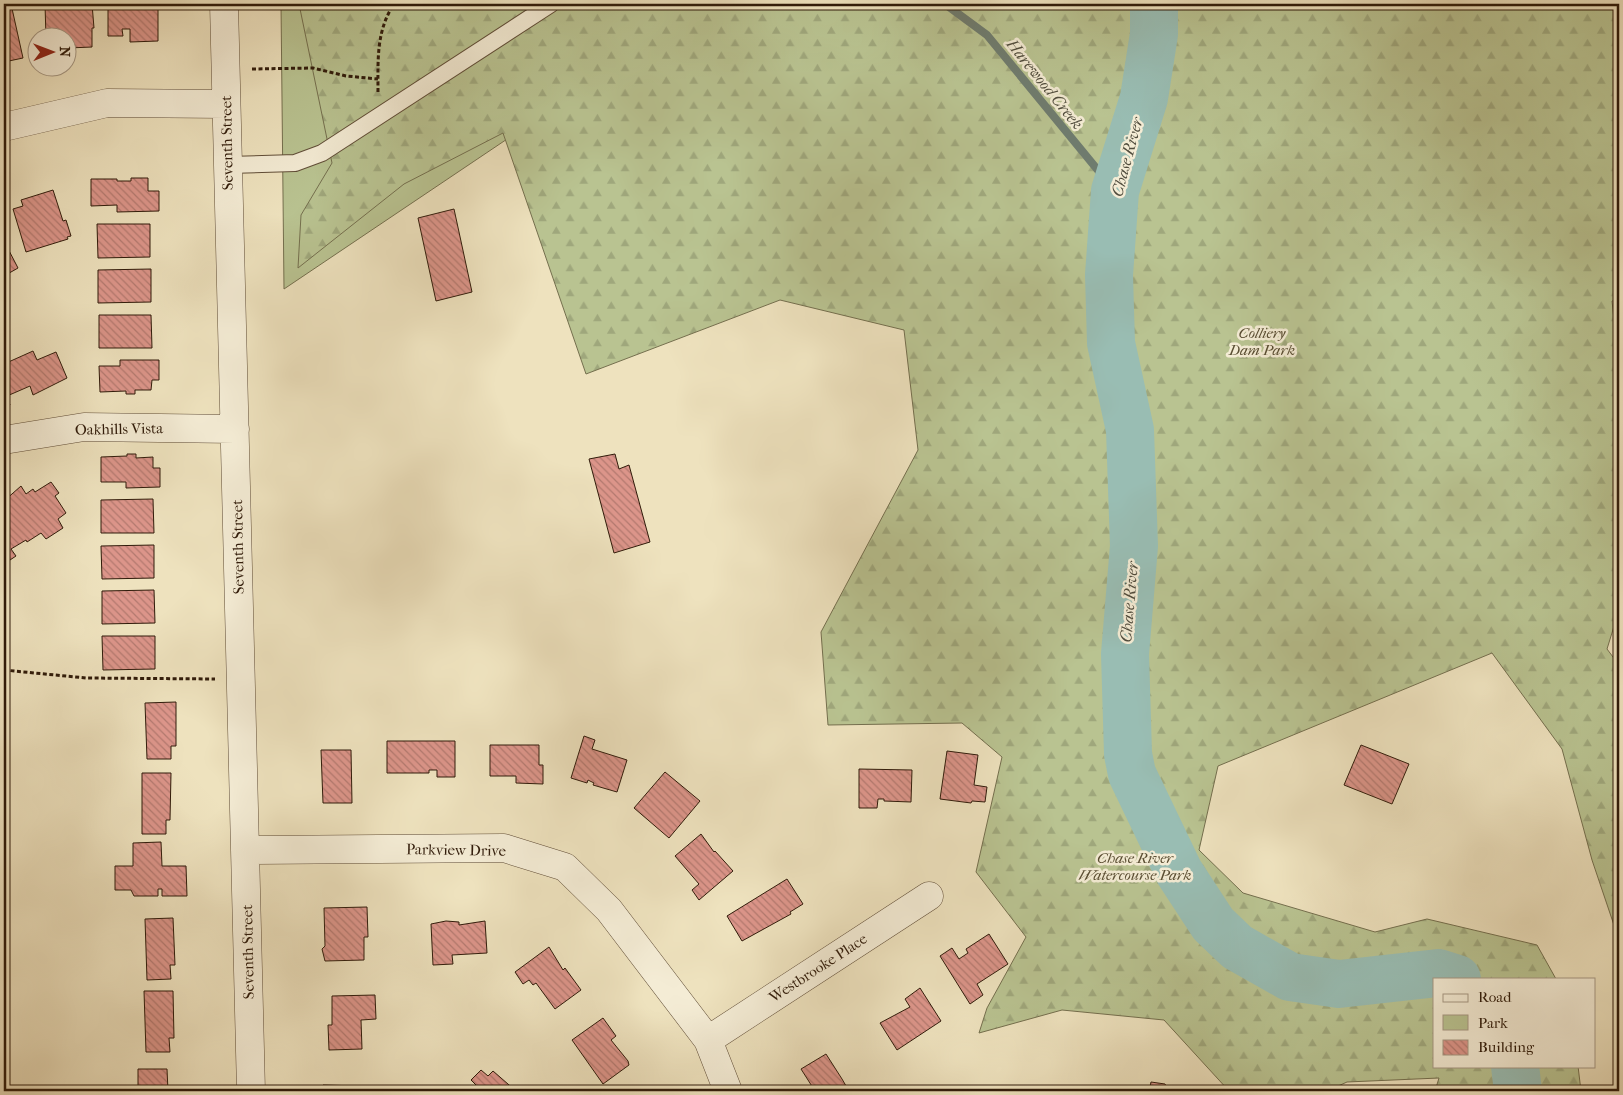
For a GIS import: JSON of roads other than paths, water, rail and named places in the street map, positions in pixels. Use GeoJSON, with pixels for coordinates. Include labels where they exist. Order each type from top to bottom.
{"type":"FeatureCollection","features":[{"type":"Feature","properties":{"kind":"street","name":"Seventh Street"},"geometry":{"type":"LineString","coordinates":[[224,4],[251,1091]]}},
{"type":"Feature","properties":{"kind":"street"},"geometry":{"type":"LineString","coordinates":[[4,127],[107,104],[226,104]]}},
{"type":"Feature","properties":{"kind":"street","name":"Oakhills Vista"},"geometry":{"type":"LineString","coordinates":[[4,440],[84,427],[235,429]]}},
{"type":"Feature","properties":{"kind":"street","name":"Parkview Drive"},"geometry":{"type":"LineString","coordinates":[[245,850],[504,848],[565,867],[609,910],[708,1040],[728,1091]]}},
{"type":"Feature","properties":{"kind":"street","name":"Westbrooke Place"},"geometry":{"type":"LineString","coordinates":[[708,1040],[929,896]]}},
{"type":"Feature","properties":{"kind":"lane"},"geometry":{"type":"LineString","coordinates":[[228,165],[294,163],[322,153],[550,4]]}},
{"type":"Feature","properties":{"kind":"waterway","name":"Harewood Creek"},"geometry":{"type":"LineString","coordinates":[[945,4],[987,35],[1115,191]]}},
{"type":"Feature","properties":{"kind":"waterway","name":"Chase River"},"geometry":{"type":"LineString","coordinates":[[1154,4],[1154,34],[1144,98],[1115,191],[1109,275],[1111,343],[1130,430],[1134,546],[1125,654],[1128,754],[1132,774],[1179,872],[1213,924],[1237,947],[1290,977],[1339,984],[1438,973],[1454,978]]}},
{"type":"Feature","properties":{"kind":"waterway","name":"Chase River"},"geometry":{"type":"LineString","coordinates":[[1515,1068],[1518,1091]]}},
{"type":"Feature","properties":{"kind":"park label","name":"Colliery Dam Park"},"geometry":{"type":"Point","coordinates":[1262,342]}},
{"type":"Feature","properties":{"kind":"park label","name":"Chase River Watercourse Park"},"geometry":{"type":"Point","coordinates":[1135,866]}}]}
